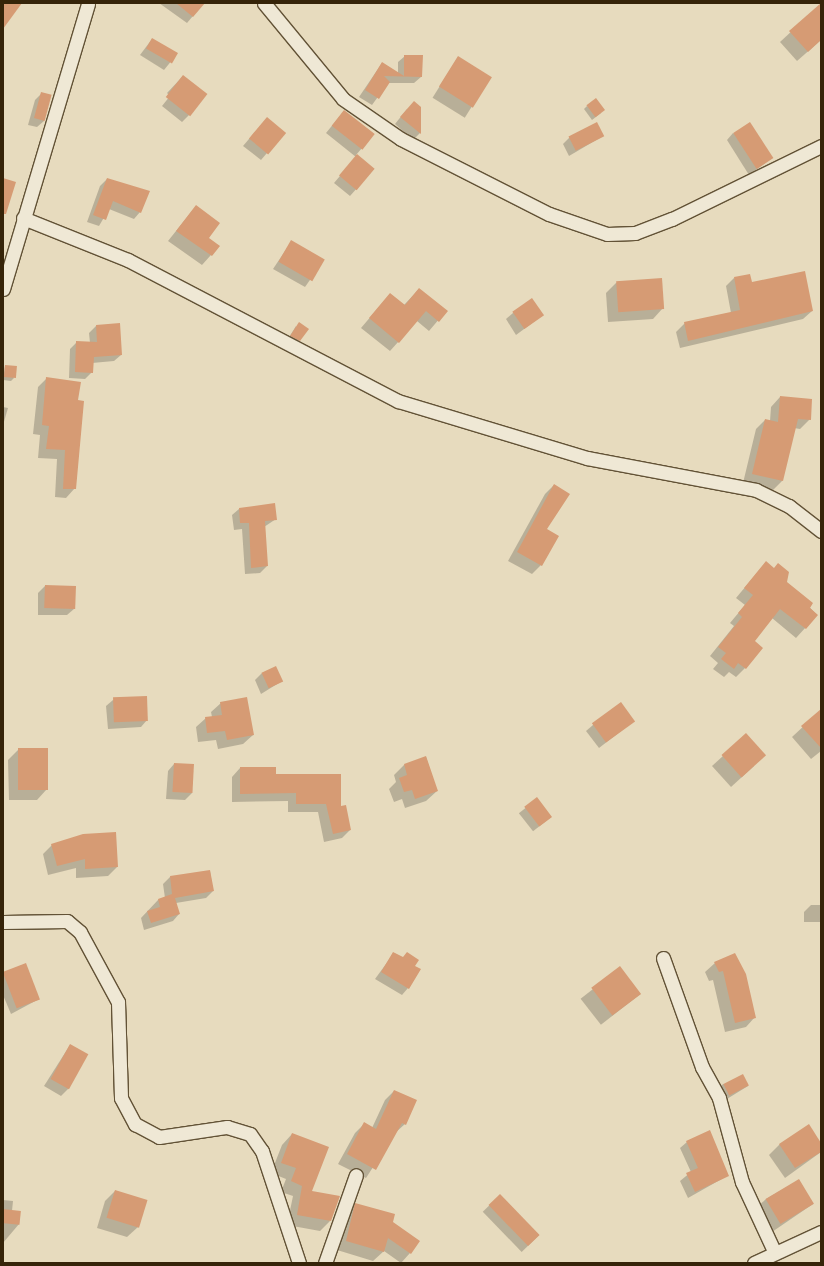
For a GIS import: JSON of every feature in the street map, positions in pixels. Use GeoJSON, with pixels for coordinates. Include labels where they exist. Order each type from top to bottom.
{"type":"FeatureCollection","features":[{"type":"Feature","properties":{"kind":"street"},"geometry":{"type":"LineString","coordinates":[[3,289],[88,3]]}},
{"type":"Feature","properties":{"kind":"street"},"geometry":{"type":"LineString","coordinates":[[264,3],[343,99],[401,139],[549,214],[607,234],[635,233],[672,219],[821,146]]}},
{"type":"Feature","properties":{"kind":"street"},"geometry":{"type":"LineString","coordinates":[[23,218],[128,260],[398,401],[587,458],[756,490],[789,506],[821,531]]}},
{"type":"Feature","properties":{"kind":"street"},"geometry":{"type":"LineString","coordinates":[[3,922],[67,921],[80,932],[118,1002],[122,1098],[135,1124],[159,1137],[227,1127],[250,1134],[262,1151],[299,1263]]}},
{"type":"Feature","properties":{"kind":"street"},"geometry":{"type":"LineString","coordinates":[[663,958],[702,1067],[719,1098],[742,1182],[775,1253]]}},
{"type":"Feature","properties":{"kind":"street"},"geometry":{"type":"LineString","coordinates":[[325,1263],[356,1175]]}},
{"type":"Feature","properties":{"kind":"street"},"geometry":{"type":"LineString","coordinates":[[754,1263],[821,1232]]}},
{"type":"Feature","properties":{"kind":"building"},"geometry":{"type":"Polygon","coordinates":[[[3,3],[22,3],[3,29],[3,3]]]}},
{"type":"Feature","properties":{"kind":"building"},"geometry":{"type":"Polygon","coordinates":[[[176,3],[205,3],[193,17],[176,3]]]}},
{"type":"Feature","properties":{"kind":"building"},"geometry":{"type":"Polygon","coordinates":[[[821,3],[821,40],[808,52],[789,31],[821,3]]]}},
{"type":"Feature","properties":{"kind":"building"},"geometry":{"type":"Polygon","coordinates":[[[152,38],[178,53],[172,63],[146,48],[152,38]]]}},
{"type":"Feature","properties":{"kind":"building"},"geometry":{"type":"Polygon","coordinates":[[[404,55],[423,55],[422,77],[384,76],[390,82],[379,99],[365,90],[382,62],[404,76],[404,55]]]}},
{"type":"Feature","properties":{"kind":"building"},"geometry":{"type":"Polygon","coordinates":[[[458,56],[492,77],[473,108],[439,87],[458,56]]]}},
{"type":"Feature","properties":{"kind":"building"},"geometry":{"type":"Polygon","coordinates":[[[183,75],[207,94],[190,116],[166,97],[183,75]]]}},
{"type":"Feature","properties":{"kind":"building"},"geometry":{"type":"Polygon","coordinates":[[[41,92],[52,95],[45,121],[34,118],[41,92]]]}},
{"type":"Feature","properties":{"kind":"building"},"geometry":{"type":"Polygon","coordinates":[[[596,98],[605,110],[595,117],[586,105],[596,98]]]}},
{"type":"Feature","properties":{"kind":"building"},"geometry":{"type":"Polygon","coordinates":[[[414,101],[421,107],[421,134],[400,117],[414,101]]]}},
{"type":"Feature","properties":{"kind":"building"},"geometry":{"type":"Polygon","coordinates":[[[344,110],[375,134],[362,150],[332,126],[344,110]]]}},
{"type":"Feature","properties":{"kind":"building"},"geometry":{"type":"Polygon","coordinates":[[[267,117],[286,133],[268,155],[249,138],[267,117]]]}},
{"type":"Feature","properties":{"kind":"building"},"geometry":{"type":"Polygon","coordinates":[[[597,122],[604,136],[576,151],[568,137],[597,122]]]}},
{"type":"Feature","properties":{"kind":"building"},"geometry":{"type":"Polygon","coordinates":[[[750,122],[773,158],[757,169],[733,133],[750,122]]]}},
{"type":"Feature","properties":{"kind":"building"},"geometry":{"type":"Polygon","coordinates":[[[357,154],[375,169],[357,190],[339,175],[357,154]]]}},
{"type":"Feature","properties":{"kind":"building"},"geometry":{"type":"Polygon","coordinates":[[[3,178],[16,182],[6,214],[3,214],[3,178]]]}},
{"type":"Feature","properties":{"kind":"building"},"geometry":{"type":"Polygon","coordinates":[[[107,178],[150,191],[141,213],[113,201],[106,220],[93,215],[107,178]]]}},
{"type":"Feature","properties":{"kind":"building"},"geometry":{"type":"Polygon","coordinates":[[[196,205],[220,223],[209,238],[220,246],[212,256],[176,231],[196,205]]]}},
{"type":"Feature","properties":{"kind":"building"},"geometry":{"type":"Polygon","coordinates":[[[291,240],[325,260],[312,281],[278,262],[291,240]]]}},
{"type":"Feature","properties":{"kind":"building"},"geometry":{"type":"Polygon","coordinates":[[[805,271],[813,311],[688,341],[684,322],[740,310],[734,277],[750,274],[752,282],[805,271]]]}},
{"type":"Feature","properties":{"kind":"building"},"geometry":{"type":"Polygon","coordinates":[[[662,278],[664,309],[618,312],[616,281],[662,278]]]}},
{"type":"Feature","properties":{"kind":"building"},"geometry":{"type":"Polygon","coordinates":[[[419,288],[448,311],[439,322],[426,311],[399,343],[369,318],[390,293],[405,305],[419,288]]]}},
{"type":"Feature","properties":{"kind":"building"},"geometry":{"type":"Polygon","coordinates":[[[532,298],[544,315],[524,329],[512,312],[532,298]]]}},
{"type":"Feature","properties":{"kind":"building"},"geometry":{"type":"Polygon","coordinates":[[[299,322],[309,329],[300,341],[290,336],[299,322]]]}},
{"type":"Feature","properties":{"kind":"building"},"geometry":{"type":"Polygon","coordinates":[[[120,323],[122,355],[94,357],[93,373],[75,372],[76,341],[97,342],[96,325],[120,323]]]}},
{"type":"Feature","properties":{"kind":"building"},"geometry":{"type":"Polygon","coordinates":[[[5,365],[17,366],[16,378],[4,377],[5,365]]]}},
{"type":"Feature","properties":{"kind":"building"},"geometry":{"type":"Polygon","coordinates":[[[46,377],[81,382],[78,400],[84,401],[76,489],[63,489],[65,450],[46,449],[49,426],[42,425],[46,377]]]}},
{"type":"Feature","properties":{"kind":"building"},"geometry":{"type":"Polygon","coordinates":[[[780,396],[812,399],[811,420],[798,419],[783,481],[752,474],[765,419],[778,422],[780,396]]]}},
{"type":"Feature","properties":{"kind":"building"},"geometry":{"type":"Polygon","coordinates":[[[554,484],[570,494],[547,529],[559,536],[542,566],[517,552],[554,484]]]}},
{"type":"Feature","properties":{"kind":"building"},"geometry":{"type":"Polygon","coordinates":[[[275,503],[277,520],[265,521],[268,566],[251,568],[249,523],[240,523],[239,508],[275,503]]]}},
{"type":"Feature","properties":{"kind":"building"},"geometry":{"type":"Polygon","coordinates":[[[766,561],[774,568],[778,563],[789,572],[787,582],[813,603],[810,608],[818,615],[806,629],[780,609],[755,641],[763,648],[746,669],[738,663],[734,669],[721,659],[726,653],[718,647],[742,617],[738,613],[753,595],[744,588],[766,561]]]}},
{"type":"Feature","properties":{"kind":"building"},"geometry":{"type":"Polygon","coordinates":[[[45,585],[76,586],[75,609],[44,608],[45,585]]]}},
{"type":"Feature","properties":{"kind":"building"},"geometry":{"type":"Polygon","coordinates":[[[276,666],[283,681],[269,688],[261,673],[276,666]]]}},
{"type":"Feature","properties":{"kind":"building"},"geometry":{"type":"Polygon","coordinates":[[[147,696],[148,721],[114,722],[113,697],[147,696]]]}},
{"type":"Feature","properties":{"kind":"building"},"geometry":{"type":"Polygon","coordinates":[[[247,697],[254,735],[227,740],[225,731],[207,733],[205,717],[222,715],[220,702],[247,697]]]}},
{"type":"Feature","properties":{"kind":"building"},"geometry":{"type":"Polygon","coordinates":[[[621,702],[635,721],[606,743],[592,723],[621,702]]]}},
{"type":"Feature","properties":{"kind":"building"},"geometry":{"type":"Polygon","coordinates":[[[821,709],[821,748],[801,726],[821,709]]]}},
{"type":"Feature","properties":{"kind":"building"},"geometry":{"type":"Polygon","coordinates":[[[746,733],[766,755],[742,777],[721,755],[746,733]]]}},
{"type":"Feature","properties":{"kind":"building"},"geometry":{"type":"Polygon","coordinates":[[[18,748],[48,748],[48,790],[18,790],[18,748]]]}},
{"type":"Feature","properties":{"kind":"building"},"geometry":{"type":"Polygon","coordinates":[[[426,756],[438,791],[415,799],[412,790],[404,792],[399,778],[407,775],[404,764],[426,756]]]}},
{"type":"Feature","properties":{"kind":"building"},"geometry":{"type":"Polygon","coordinates":[[[174,763],[194,764],[192,793],[172,792],[174,763]]]}},
{"type":"Feature","properties":{"kind":"building"},"geometry":{"type":"Polygon","coordinates":[[[240,767],[276,767],[276,774],[341,774],[341,806],[346,805],[351,830],[333,834],[326,804],[296,804],[296,793],[240,794],[240,767]]]}},
{"type":"Feature","properties":{"kind":"building"},"geometry":{"type":"Polygon","coordinates":[[[537,797],[552,817],[539,827],[524,807],[537,797]]]}},
{"type":"Feature","properties":{"kind":"building"},"geometry":{"type":"Polygon","coordinates":[[[116,832],[118,867],[85,869],[85,859],[57,866],[51,844],[83,834],[116,832]]]}},
{"type":"Feature","properties":{"kind":"building"},"geometry":{"type":"Polygon","coordinates":[[[210,870],[214,891],[175,898],[180,914],[151,923],[147,911],[160,907],[158,899],[172,894],[170,876],[210,870]]]}},
{"type":"Feature","properties":{"kind":"building"},"geometry":{"type":"Polygon","coordinates":[[[393,952],[403,957],[407,952],[419,960],[415,966],[421,969],[409,989],[381,972],[393,952]]]}},
{"type":"Feature","properties":{"kind":"building"},"geometry":{"type":"Polygon","coordinates":[[[735,953],[746,974],[756,1018],[735,1023],[723,971],[719,972],[714,962],[735,953]]]}},
{"type":"Feature","properties":{"kind":"building"},"geometry":{"type":"Polygon","coordinates":[[[26,963],[40,999],[17,1008],[3,972],[26,963]]]}},
{"type":"Feature","properties":{"kind":"building"},"geometry":{"type":"Polygon","coordinates":[[[620,966],[641,994],[612,1016],[591,988],[620,966]]]}},
{"type":"Feature","properties":{"kind":"building"},"geometry":{"type":"Polygon","coordinates":[[[70,1044],[88,1054],[69,1089],[51,1079],[70,1044]]]}},
{"type":"Feature","properties":{"kind":"building"},"geometry":{"type":"Polygon","coordinates":[[[743,1074],[749,1086],[729,1096],[723,1084],[743,1074]]]}},
{"type":"Feature","properties":{"kind":"building"},"geometry":{"type":"Polygon","coordinates":[[[394,1090],[417,1100],[406,1125],[402,1123],[376,1170],[347,1154],[364,1122],[376,1129],[394,1090]]]}},
{"type":"Feature","properties":{"kind":"building"},"geometry":{"type":"Polygon","coordinates":[[[809,1124],[821,1143],[821,1152],[795,1168],[779,1144],[809,1124]]]}},
{"type":"Feature","properties":{"kind":"building"},"geometry":{"type":"Polygon","coordinates":[[[710,1130],[729,1176],[695,1192],[686,1173],[698,1168],[686,1141],[710,1130]]]}},
{"type":"Feature","properties":{"kind":"building"},"geometry":{"type":"Polygon","coordinates":[[[292,1133],[329,1147],[312,1191],[340,1196],[331,1221],[297,1215],[302,1186],[291,1181],[296,1168],[281,1163],[292,1133]]]}},
{"type":"Feature","properties":{"kind":"building"},"geometry":{"type":"Polygon","coordinates":[[[799,1179],[814,1204],[781,1224],[766,1199],[799,1179]]]}},
{"type":"Feature","properties":{"kind":"building"},"geometry":{"type":"Polygon","coordinates":[[[115,1190],[148,1200],[139,1228],[107,1218],[115,1190]]]}},
{"type":"Feature","properties":{"kind":"building"},"geometry":{"type":"Polygon","coordinates":[[[500,1194],[540,1235],[528,1246],[488,1205],[500,1194]]]}},
{"type":"Feature","properties":{"kind":"building"},"geometry":{"type":"Polygon","coordinates":[[[355,1203],[395,1214],[393,1222],[420,1241],[411,1254],[388,1238],[384,1252],[346,1241],[355,1203]]]}},
{"type":"Feature","properties":{"kind":"building"},"geometry":{"type":"Polygon","coordinates":[[[3,1209],[21,1211],[19,1225],[3,1223],[3,1209]]]}}]}
